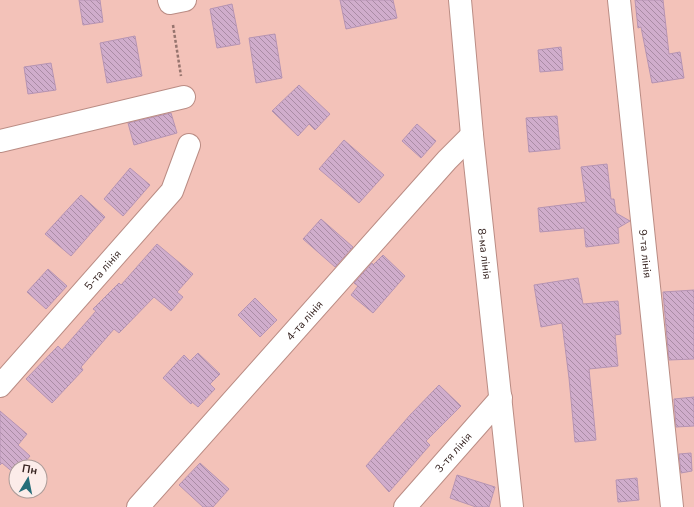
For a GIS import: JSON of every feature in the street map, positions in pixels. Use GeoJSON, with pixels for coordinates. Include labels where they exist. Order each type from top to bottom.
{"type":"FeatureCollection","features":[{"type":"Feature","properties":{"kind":"street","name":"8-ма лінія"},"geometry":{"type":"LineString","coordinates":[[460,0],[472,135],[512,507]]}},
{"type":"Feature","properties":{"kind":"street","name":"9-та лінія"},"geometry":{"type":"LineString","coordinates":[[619,0],[672,507]]}},
{"type":"Feature","properties":{"kind":"street"},"geometry":{"type":"LineString","coordinates":[[0,141],[184,97]]}},
{"type":"Feature","properties":{"kind":"street","name":"4-та лінія"},"geometry":{"type":"LineString","coordinates":[[138,507],[442,166],[472,135]]}},
{"type":"Feature","properties":{"kind":"street","name":"5-та лінія"},"geometry":{"type":"LineString","coordinates":[[0,386],[172,191],[189,145]]}},
{"type":"Feature","properties":{"kind":"street","name":"3-тя лінія"},"geometry":{"type":"LineString","coordinates":[[405,507],[501,398]]}},
{"type":"Feature","properties":{"kind":"path"},"geometry":{"type":"LineString","coordinates":[[175,1],[184,97]]}},
{"type":"Feature","properties":{"kind":"building"},"geometry":{"type":"Polygon","coordinates":[[[79,0],[100,0],[103,22],[83,25],[79,0]]]}},
{"type":"Feature","properties":{"kind":"building"},"geometry":{"type":"Polygon","coordinates":[[[340,0],[393,0],[397,18],[346,29],[340,0]]]}},
{"type":"Feature","properties":{"kind":"building"},"geometry":{"type":"Polygon","coordinates":[[[635,0],[663,0],[669,54],[680,52],[684,78],[652,83],[641,27],[638,28],[635,0]]]}},
{"type":"Feature","properties":{"kind":"building"},"geometry":{"type":"Polygon","coordinates":[[[232,4],[240,44],[217,48],[210,9],[232,4]]]}},
{"type":"Feature","properties":{"kind":"building"},"geometry":{"type":"Polygon","coordinates":[[[275,34],[282,78],[256,83],[249,38],[275,34]]]}},
{"type":"Feature","properties":{"kind":"building"},"geometry":{"type":"Polygon","coordinates":[[[135,36],[142,76],[107,83],[100,43],[135,36]]]}},
{"type":"Feature","properties":{"kind":"building"},"geometry":{"type":"Polygon","coordinates":[[[561,47],[563,70],[540,72],[538,50],[561,47]]]}},
{"type":"Feature","properties":{"kind":"building"},"geometry":{"type":"Polygon","coordinates":[[[51,63],[56,90],[28,94],[24,67],[51,63]]]}},
{"type":"Feature","properties":{"kind":"building"},"geometry":{"type":"Polygon","coordinates":[[[299,85],[330,114],[315,130],[309,124],[298,136],[272,111],[299,85]]]}},
{"type":"Feature","properties":{"kind":"building"},"geometry":{"type":"Polygon","coordinates":[[[171,113],[177,133],[134,145],[128,123],[171,113]]]}},
{"type":"Feature","properties":{"kind":"building"},"geometry":{"type":"Polygon","coordinates":[[[557,116],[560,149],[529,152],[526,118],[557,116]]]}},
{"type":"Feature","properties":{"kind":"building"},"geometry":{"type":"Polygon","coordinates":[[[417,124],[436,141],[421,158],[402,141],[417,124]]]}},
{"type":"Feature","properties":{"kind":"building"},"geometry":{"type":"Polygon","coordinates":[[[344,140],[384,175],[359,203],[319,169],[344,140]]]}},
{"type":"Feature","properties":{"kind":"building"},"geometry":{"type":"Polygon","coordinates":[[[607,164],[611,199],[614,199],[616,213],[630,221],[618,228],[619,243],[586,247],[584,228],[540,232],[538,208],[586,202],[581,167],[607,164]]]}},
{"type":"Feature","properties":{"kind":"building"},"geometry":{"type":"Polygon","coordinates":[[[130,168],[150,185],[123,216],[104,199],[130,168]]]}},
{"type":"Feature","properties":{"kind":"building"},"geometry":{"type":"Polygon","coordinates":[[[81,195],[105,217],[71,256],[45,234],[81,195]]]}},
{"type":"Feature","properties":{"kind":"building"},"geometry":{"type":"Polygon","coordinates":[[[321,219],[353,247],[335,267],[303,239],[321,219]]]}},
{"type":"Feature","properties":{"kind":"building"},"geometry":{"type":"Polygon","coordinates":[[[157,244],[193,274],[177,292],[183,297],[171,311],[154,297],[119,333],[114,329],[81,367],[83,370],[52,403],[26,379],[58,346],[62,350],[96,311],[93,309],[119,283],[121,285],[157,244]]]}},
{"type":"Feature","properties":{"kind":"building"},"geometry":{"type":"Polygon","coordinates":[[[383,255],[405,276],[373,313],[351,295],[358,286],[354,283],[372,263],[373,265],[383,255]]]}},
{"type":"Feature","properties":{"kind":"building"},"geometry":{"type":"Polygon","coordinates":[[[48,269],[67,286],[46,309],[27,292],[48,269]]]}},
{"type":"Feature","properties":{"kind":"building"},"geometry":{"type":"Polygon","coordinates":[[[578,278],[583,304],[618,301],[621,334],[615,335],[618,366],[589,369],[596,440],[575,442],[562,323],[541,327],[534,285],[578,278]]]}},
{"type":"Feature","properties":{"kind":"building"},"geometry":{"type":"Polygon","coordinates":[[[694,290],[694,359],[669,360],[663,292],[694,290]]]}},
{"type":"Feature","properties":{"kind":"building"},"geometry":{"type":"Polygon","coordinates":[[[255,298],[277,320],[260,337],[238,315],[255,298]]]}},
{"type":"Feature","properties":{"kind":"building"},"geometry":{"type":"Polygon","coordinates":[[[198,353],[220,374],[210,384],[215,389],[198,407],[192,402],[191,404],[163,378],[184,355],[190,361],[198,353]]]}},
{"type":"Feature","properties":{"kind":"building"},"geometry":{"type":"Polygon","coordinates":[[[439,385],[461,406],[426,441],[430,445],[389,492],[366,466],[410,415],[439,385]]]}},
{"type":"Feature","properties":{"kind":"building"},"geometry":{"type":"Polygon","coordinates":[[[694,397],[694,426],[676,427],[674,399],[694,397]]]}},
{"type":"Feature","properties":{"kind":"building"},"geometry":{"type":"Polygon","coordinates":[[[0,411],[27,434],[18,445],[30,456],[28,459],[8,459],[8,468],[2,463],[0,465],[0,411]]]}},
{"type":"Feature","properties":{"kind":"building"},"geometry":{"type":"Polygon","coordinates":[[[691,453],[692,471],[681,473],[679,454],[691,453]]]}},
{"type":"Feature","properties":{"kind":"building"},"geometry":{"type":"Polygon","coordinates":[[[200,463],[229,489],[213,507],[203,507],[179,485],[200,463]]]}},
{"type":"Feature","properties":{"kind":"building"},"geometry":{"type":"Polygon","coordinates":[[[457,475],[495,487],[489,507],[476,507],[450,498],[457,475]]]}},
{"type":"Feature","properties":{"kind":"building"},"geometry":{"type":"Polygon","coordinates":[[[637,478],[639,500],[618,502],[616,480],[637,478]]]}}]}
